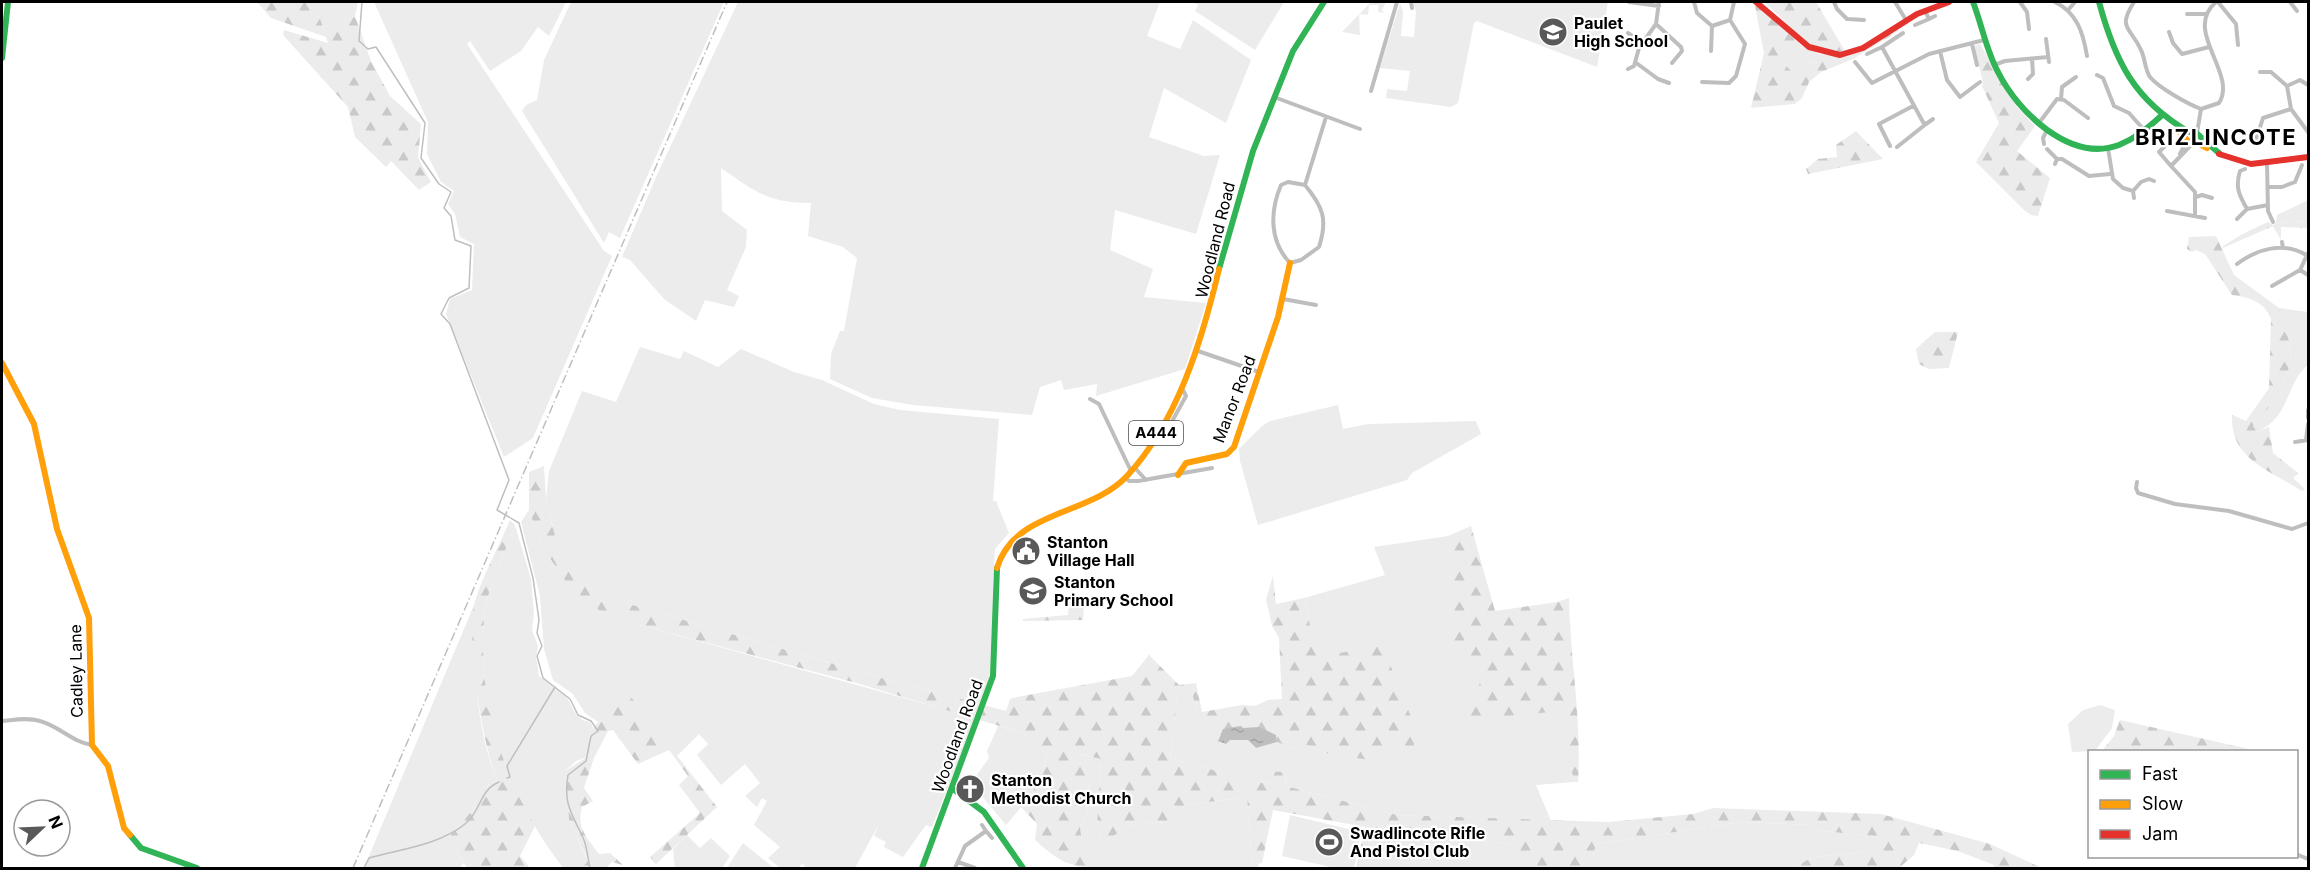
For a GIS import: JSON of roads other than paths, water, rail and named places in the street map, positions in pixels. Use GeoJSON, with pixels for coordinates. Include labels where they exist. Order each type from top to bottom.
{"type":"FeatureCollection","features":[{"type":"Feature","properties":{"kind":"main road"},"geometry":{"type":"LineString","coordinates":[[2,58],[8,2]]}},
{"type":"Feature","properties":{"kind":"main road","name":"A444"},"geometry":{"type":"LineString","coordinates":[[1274,97],[1296,45],[1324,2]]}},
{"type":"Feature","properties":{"kind":"main road"},"geometry":{"type":"LineString","coordinates":[[1756,2],[1798,40],[1825,53],[1840,55],[1863,48],[1906,20],[1925,10],[1949,2]]}},
{"type":"Feature","properties":{"kind":"main road"},"geometry":{"type":"LineString","coordinates":[[1973,2],[1984,40],[1995,65],[2017,100],[2047,129],[2084,147],[2108,148],[2125,145],[2146,132],[2161,116]]}},
{"type":"Feature","properties":{"kind":"main road"},"geometry":{"type":"LineString","coordinates":[[2099,2],[2112,45],[2126,76],[2136,92],[2161,116],[2220,154],[2238,162],[2267,162],[2286,157],[2308,156]]}},
{"type":"Feature","properties":{"kind":"main road","name":"Woodland Road"},"geometry":{"type":"LineString","coordinates":[[922,868],[979,720],[995,668],[995,573],[1004,548],[1013,537],[1029,527],[1099,495],[1125,478],[1154,438],[1182,389],[1198,351],[1219,279],[1230,224],[1250,160],[1274,97]]}},
{"type":"Feature","properties":{"kind":"main road","name":"Manor Road"},"geometry":{"type":"LineString","coordinates":[[1178,475],[1186,463],[1231,452],[1283,299],[1290,262]]}},
{"type":"Feature","properties":{"kind":"main road","name":"Cadley Lane"},"geometry":{"type":"LineString","coordinates":[[2,363],[34,424],[57,530],[89,618],[92,745]]}},
{"type":"Feature","properties":{"kind":"main road"},"geometry":{"type":"LineString","coordinates":[[92,745],[108,766],[124,828],[141,848],[197,868]]}},
{"type":"Feature","properties":{"kind":"main road"},"geometry":{"type":"LineString","coordinates":[[952,788],[966,794],[977,806],[1023,868]]}},
{"type":"Feature","properties":{"kind":"street"},"geometry":{"type":"LineString","coordinates":[[1371,91],[1397,2]]}},
{"type":"Feature","properties":{"kind":"street"},"geometry":{"type":"LineString","coordinates":[[1411,2],[1412,8]]}},
{"type":"Feature","properties":{"kind":"street"},"geometry":{"type":"LineString","coordinates":[[1694,2],[1697,13],[1712,26]]}},
{"type":"Feature","properties":{"kind":"street"},"geometry":{"type":"LineString","coordinates":[[1702,82],[1729,83],[1737,76],[1746,44],[1730,20],[1734,2]]}},
{"type":"Feature","properties":{"kind":"street"},"geometry":{"type":"LineString","coordinates":[[1834,2],[1837,9],[1847,19],[1860,19]]}},
{"type":"Feature","properties":{"kind":"street"},"geometry":{"type":"LineString","coordinates":[[1895,2],[1906,20]]}},
{"type":"Feature","properties":{"kind":"street"},"geometry":{"type":"LineString","coordinates":[[2055,2],[2069,9],[2079,25],[2087,56]]}},
{"type":"Feature","properties":{"kind":"street"},"geometry":{"type":"LineString","coordinates":[[2069,9],[2075,2]]}},
{"type":"Feature","properties":{"kind":"street"},"geometry":{"type":"LineString","coordinates":[[2138,7],[2133,3],[2125,18],[2127,28],[2141,50],[2150,77],[2182,100],[2201,109],[2219,103],[2224,93],[2223,81],[2209,47],[2207,14],[2217,2],[2236,24],[2238,45]]}},
{"type":"Feature","properties":{"kind":"street"},"geometry":{"type":"LineString","coordinates":[[2290,2],[2297,10]]}},
{"type":"Feature","properties":{"kind":"street"},"geometry":{"type":"LineString","coordinates":[[1628,69],[1634,66],[1642,43],[1656,24],[1659,4],[1629,3]]}},
{"type":"Feature","properties":{"kind":"street"},"geometry":{"type":"LineString","coordinates":[[2019,3],[2027,12],[2029,30]]}},
{"type":"Feature","properties":{"kind":"street"},"geometry":{"type":"LineString","coordinates":[[1925,10],[1929,19]]}},
{"type":"Feature","properties":{"kind":"street"},"geometry":{"type":"LineString","coordinates":[[2187,14],[2198,12],[2207,14]]}},
{"type":"Feature","properties":{"kind":"street"},"geometry":{"type":"LineString","coordinates":[[1915,25],[1935,16]]}},
{"type":"Feature","properties":{"kind":"street"},"geometry":{"type":"LineString","coordinates":[[1712,26],[1730,20]]}},
{"type":"Feature","properties":{"kind":"street"},"geometry":{"type":"LineString","coordinates":[[1656,24],[1681,47],[1682,51],[1672,63]]}},
{"type":"Feature","properties":{"kind":"street"},"geometry":{"type":"LineString","coordinates":[[1711,51],[1712,26]]}},
{"type":"Feature","properties":{"kind":"street"},"geometry":{"type":"LineString","coordinates":[[2169,32],[2170,38],[2182,54],[2209,47]]}},
{"type":"Feature","properties":{"kind":"street"},"geometry":{"type":"LineString","coordinates":[[1628,33],[1642,43]]}},
{"type":"Feature","properties":{"kind":"street"},"geometry":{"type":"LineString","coordinates":[[1867,54],[1904,33]]}},
{"type":"Feature","properties":{"kind":"street"},"geometry":{"type":"LineString","coordinates":[[2164,37],[2170,38]]}},
{"type":"Feature","properties":{"kind":"street"},"geometry":{"type":"LineString","coordinates":[[1995,65],[2005,61],[2048,59],[2046,39]]}},
{"type":"Feature","properties":{"kind":"street"},"geometry":{"type":"LineString","coordinates":[[1855,62],[1872,83],[1940,51],[1984,40]]}},
{"type":"Feature","properties":{"kind":"street"},"geometry":{"type":"LineString","coordinates":[[1972,44],[1977,64]]}},
{"type":"Feature","properties":{"kind":"street"},"geometry":{"type":"LineString","coordinates":[[1882,47],[1897,70],[1913,106],[1926,124]]}},
{"type":"Feature","properties":{"kind":"street"},"geometry":{"type":"LineString","coordinates":[[1940,51],[1947,80],[1959,98],[1980,82]]}},
{"type":"Feature","properties":{"kind":"street"},"geometry":{"type":"LineString","coordinates":[[2028,78],[2033,74],[2032,59]]}},
{"type":"Feature","properties":{"kind":"street"},"geometry":{"type":"LineString","coordinates":[[1635,62],[1658,79],[1670,83]]}},
{"type":"Feature","properties":{"kind":"street"},"geometry":{"type":"LineString","coordinates":[[2260,72],[2271,72],[2287,86],[2291,109],[2308,132]]}},
{"type":"Feature","properties":{"kind":"street"},"geometry":{"type":"LineString","coordinates":[[2097,75],[2103,78],[2114,106],[2128,113],[2146,132]]}},
{"type":"Feature","properties":{"kind":"street"},"geometry":{"type":"LineString","coordinates":[[2061,99],[2061,87],[2076,77]]}},
{"type":"Feature","properties":{"kind":"street"},"geometry":{"type":"LineString","coordinates":[[2287,86],[2300,80],[2308,85]]}},
{"type":"Feature","properties":{"kind":"street"},"geometry":{"type":"LineString","coordinates":[[1274,97],[1360,129]]}},
{"type":"Feature","properties":{"kind":"street"},"geometry":{"type":"LineString","coordinates":[[2039,123],[2053,101],[2061,99],[2088,118]]}},
{"type":"Feature","properties":{"kind":"street"},"geometry":{"type":"LineString","coordinates":[[1890,146],[1879,124],[1913,106]]}},
{"type":"Feature","properties":{"kind":"street"},"geometry":{"type":"LineString","coordinates":[[2171,166],[2192,137],[2201,109]]}},
{"type":"Feature","properties":{"kind":"street"},"geometry":{"type":"LineString","coordinates":[[2255,143],[2263,118],[2291,109]]}},
{"type":"Feature","properties":{"kind":"street"},"geometry":{"type":"LineString","coordinates":[[1305,185],[1326,117]]}},
{"type":"Feature","properties":{"kind":"street"},"geometry":{"type":"LineString","coordinates":[[1897,147],[1933,119]]}},
{"type":"Feature","properties":{"kind":"street"},"geometry":{"type":"LineString","coordinates":[[2044,144],[2044,133],[2047,129]]}},
{"type":"Feature","properties":{"kind":"street"},"geometry":{"type":"LineString","coordinates":[[2167,144],[2159,152],[2193,188],[2196,197],[2195,215]]}},
{"type":"Feature","properties":{"kind":"street"},"geometry":{"type":"LineString","coordinates":[[2108,148],[2110,174],[2119,185],[2133,191]]}},
{"type":"Feature","properties":{"kind":"street"},"geometry":{"type":"LineString","coordinates":[[2047,149],[2057,159],[2067,160],[2092,177],[2110,174]]}},
{"type":"Feature","properties":{"kind":"street"},"geometry":{"type":"LineString","coordinates":[[2055,164],[2057,159]]}},
{"type":"Feature","properties":{"kind":"street"},"geometry":{"type":"LineString","coordinates":[[2267,162],[2270,187],[2268,205],[2273,222]]}},
{"type":"Feature","properties":{"kind":"street"},"geometry":{"type":"LineString","coordinates":[[2270,187],[2291,184],[2300,175],[2302,165]]}},
{"type":"Feature","properties":{"kind":"street"},"geometry":{"type":"LineString","coordinates":[[2246,169],[2238,170],[2237,190],[2247,209]]}},
{"type":"Feature","properties":{"kind":"street"},"geometry":{"type":"LineString","coordinates":[[2134,198],[2133,191],[2140,182],[2149,179],[2154,181]]}},
{"type":"Feature","properties":{"kind":"street"},"geometry":{"type":"LineString","coordinates":[[1288,182],[1305,185],[1323,213],[1321,239],[1312,254],[1290,262],[1274,231],[1272,218],[1281,184],[1288,182]]}},
{"type":"Feature","properties":{"kind":"street"},"geometry":{"type":"LineString","coordinates":[[2196,197],[2212,198]]}},
{"type":"Feature","properties":{"kind":"street"},"geometry":{"type":"LineString","coordinates":[[2237,219],[2247,209],[2268,205]]}},
{"type":"Feature","properties":{"kind":"street"},"geometry":{"type":"LineString","coordinates":[[2167,211],[2205,218]]}},
{"type":"Feature","properties":{"kind":"street"},"geometry":{"type":"LineString","coordinates":[[2282,242],[2283,248]]}},
{"type":"Feature","properties":{"kind":"street"},"geometry":{"type":"LineString","coordinates":[[2237,264],[2269,248],[2298,249],[2307,254],[2300,270],[2272,286]]}},
{"type":"Feature","properties":{"kind":"street"},"geometry":{"type":"LineString","coordinates":[[2300,270],[2308,275]]}},
{"type":"Feature","properties":{"kind":"street"},"geometry":{"type":"LineString","coordinates":[[1283,299],[1316,305]]}},
{"type":"Feature","properties":{"kind":"street"},"geometry":{"type":"LineString","coordinates":[[1198,351],[1259,372]]}},
{"type":"Feature","properties":{"kind":"street"},"geometry":{"type":"LineString","coordinates":[[1090,399],[1099,404],[1133,469],[1147,480]]}},
{"type":"Feature","properties":{"kind":"street"},"geometry":{"type":"LineString","coordinates":[[2308,410],[2308,418]]}},
{"type":"Feature","properties":{"kind":"street"},"geometry":{"type":"LineString","coordinates":[[2295,442],[2307,440],[2308,424]]}},
{"type":"Feature","properties":{"kind":"street"},"geometry":{"type":"LineString","coordinates":[[1125,478],[1129,481],[1147,480],[1212,468]]}},
{"type":"Feature","properties":{"kind":"street"},"geometry":{"type":"LineString","coordinates":[[2138,482],[2136,488],[2138,494],[2152,499],[2229,511],[2283,528],[2292,529],[2308,523]]}},
{"type":"Feature","properties":{"kind":"street"},"geometry":{"type":"LineString","coordinates":[[2,721],[24,718],[41,721],[80,743],[92,745]]}},
{"type":"Feature","properties":{"kind":"street"},"geometry":{"type":"LineString","coordinates":[[982,825],[992,838]]}},
{"type":"Feature","properties":{"kind":"street"},"geometry":{"type":"LineString","coordinates":[[955,868],[965,846],[986,831]]}},
{"type":"Feature","properties":{"kind":"street"},"geometry":{"type":"LineString","coordinates":[[958,862],[975,868]]}},
{"type":"Feature","properties":{"kind":"water"},"geometry":{"type":"Polygon","coordinates":[[[1241,726],[1243,728],[1259,727],[1276,735],[1277,742],[1256,748],[1248,740],[1230,740],[1226,744],[1218,741],[1223,729],[1241,726]]]}},
{"type":"Feature","properties":{"kind":"waterway"},"geometry":{"type":"LineString","coordinates":[[362,2],[359,41],[368,49],[376,47],[425,123],[421,158],[439,184],[451,192],[444,208],[451,216],[455,240],[471,246],[469,288],[449,298],[441,314],[450,324],[509,480],[497,510],[519,523],[533,578],[539,620],[537,633],[542,646],[537,656],[543,678],[570,699],[578,715],[591,721],[598,731],[591,736],[586,761],[568,775],[567,785],[568,802],[584,840],[590,868]]}},
{"type":"Feature","properties":{"kind":"waterway"},"geometry":{"type":"LineString","coordinates":[[507,778],[510,777],[507,766],[555,687]]}},
{"type":"Feature","properties":{"kind":"waterway"},"geometry":{"type":"LineString","coordinates":[[364,868],[369,858],[432,842],[455,831],[470,819],[488,790],[499,782]]}},
{"type":"Feature","properties":{"kind":"railway"},"geometry":{"type":"LineString","coordinates":[[353,868],[727,2]]}},
{"type":"Feature","properties":{"kind":"place","name":"Paulet High School"},"geometry":{"type":"Point","coordinates":[1553,32]}},
{"type":"Feature","properties":{"kind":"place","name":"Stanton Village Hall"},"geometry":{"type":"Point","coordinates":[1026,551]}},
{"type":"Feature","properties":{"kind":"place","name":"Stanton Primary School"},"geometry":{"type":"Point","coordinates":[1033,591]}},
{"type":"Feature","properties":{"kind":"place","name":"Stanton Methodist Church"},"geometry":{"type":"Point","coordinates":[970,789]}},
{"type":"Feature","properties":{"kind":"place","name":"Swadlincote Rifle And Pistol Club"},"geometry":{"type":"Point","coordinates":[1329,842]}},
{"type":"Feature","properties":{"kind":"district","name":"BRIZLINCOTE"},"geometry":{"type":"Point","coordinates":[2216,137]}}]}
